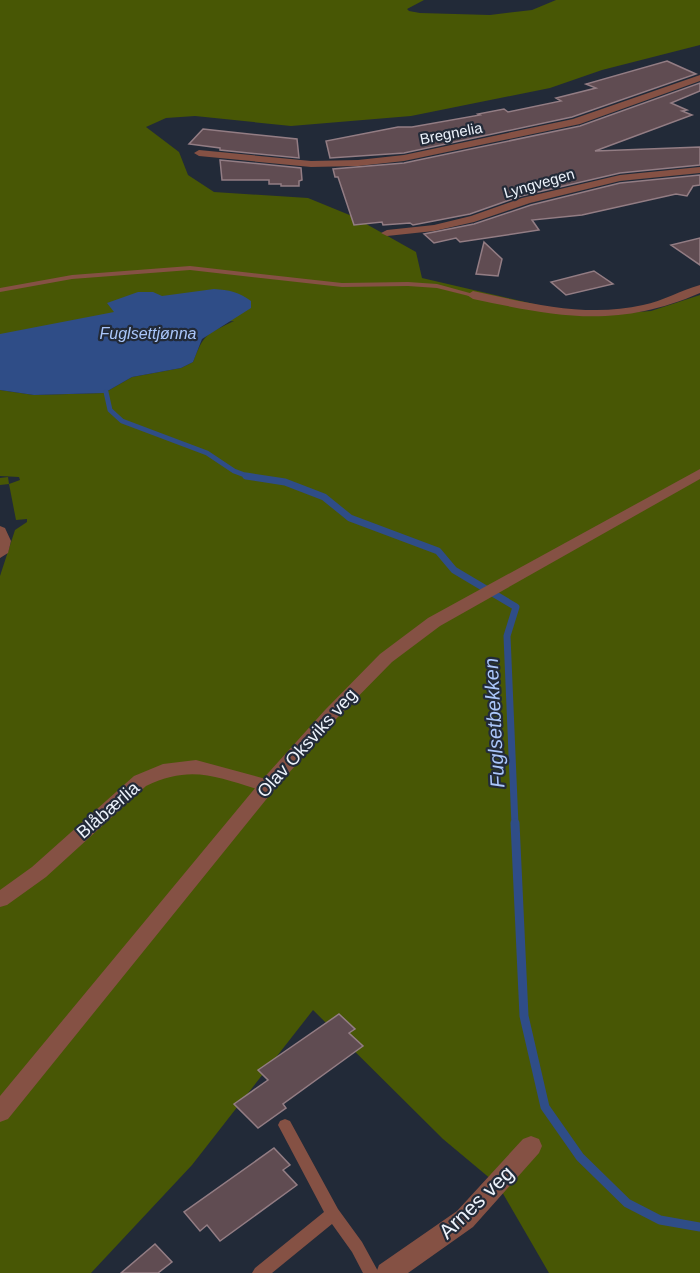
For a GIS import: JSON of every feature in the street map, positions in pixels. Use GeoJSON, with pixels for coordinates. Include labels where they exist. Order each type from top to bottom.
{"type":"FeatureCollection","features":[{"type":"Feature","properties":{"kind":"street","name":"Bregnelia"},"geometry":{"type":"LineString","coordinates":[[199,153],[311,164],[358,163],[404,158],[576,122],[700,78]]}},
{"type":"Feature","properties":{"kind":"street","name":"Lyngvegen"},"geometry":{"type":"LineString","coordinates":[[387,233],[434,228],[464,221],[526,200],[620,178],[700,170]]}},
{"type":"Feature","properties":{"kind":"street"},"geometry":{"type":"LineString","coordinates":[[473,295],[549,312],[592,315],[637,312],[679,299],[700,289]]}},
{"type":"Feature","properties":{"kind":"street","name":"Olav Oksviks veg"},"geometry":{"type":"LineString","coordinates":[[0,1112],[267,786],[331,714],[386,658],[434,622],[700,473]]}},
{"type":"Feature","properties":{"kind":"street"},"geometry":{"type":"LineString","coordinates":[[0,531],[3,541],[0,554]]}},
{"type":"Feature","properties":{"kind":"street","name":"Blåbærlia"},"geometry":{"type":"LineString","coordinates":[[0,900],[39,872],[140,781],[163,770],[196,766],[267,786]]}},
{"type":"Feature","properties":{"kind":"street","name":"Arnes veg"},"geometry":{"type":"LineString","coordinates":[[388,1273],[465,1219],[531,1146]]}},
{"type":"Feature","properties":{"kind":"lane"},"geometry":{"type":"LineString","coordinates":[[0,290],[72,277],[190,268],[342,285],[437,286],[473,295]]}},
{"type":"Feature","properties":{"kind":"lane"},"geometry":{"type":"LineString","coordinates":[[285,1125],[333,1214],[357,1247],[371,1273]]}},
{"type":"Feature","properties":{"kind":"lane"},"geometry":{"type":"LineString","coordinates":[[260,1273],[333,1214]]}},
{"type":"Feature","properties":{"kind":"green space"},"geometry":{"type":"Polygon","coordinates":[[[0,0],[424,0],[407,9],[420,13],[490,15],[532,10],[556,0],[700,0],[700,45],[602,70],[550,88],[411,116],[291,126],[195,116],[166,118],[146,127],[179,152],[188,175],[214,192],[308,198],[352,216],[416,252],[422,278],[585,316],[651,311],[700,295],[700,1273],[549,1273],[498,1185],[443,1139],[313,1010],[192,1165],[91,1273],[0,1273],[0,576],[15,530],[27,522],[27,519],[16,520],[9,484],[20,480],[19,477],[0,476],[0,390],[34,395],[104,393],[132,377],[181,368],[193,362],[200,345],[207,336],[234,321],[0,338],[0,0]]]}},
{"type":"Feature","properties":{"kind":"green space"},"geometry":{"type":"Polygon","coordinates":[[[8,477],[9,484],[0,485],[0,478],[8,477]]]}},
{"type":"Feature","properties":{"kind":"water","name":"Fuglsettjønna"},"geometry":{"type":"Polygon","coordinates":[[[214,289],[242,295],[251,301],[251,308],[202,339],[193,362],[181,368],[132,377],[104,393],[34,395],[0,390],[0,334],[114,312],[107,303],[138,292],[153,292],[162,296],[214,289]]]}},
{"type":"Feature","properties":{"kind":"building"},"geometry":{"type":"Polygon","coordinates":[[[667,61],[696,74],[572,117],[404,153],[330,158],[326,141],[504,109],[508,112],[561,101],[556,98],[596,88],[586,84],[667,61]]]}},
{"type":"Feature","properties":{"kind":"building"},"geometry":{"type":"Polygon","coordinates":[[[700,83],[700,91],[671,103],[687,110],[682,111],[692,115],[595,151],[700,147],[700,165],[620,173],[521,196],[470,214],[413,225],[410,223],[383,225],[382,222],[354,225],[338,177],[335,177],[333,169],[404,163],[580,126],[700,83]]]}},
{"type":"Feature","properties":{"kind":"building"},"geometry":{"type":"Polygon","coordinates":[[[203,129],[297,139],[299,158],[220,150],[220,148],[189,144],[203,129]]]}},
{"type":"Feature","properties":{"kind":"building"},"geometry":{"type":"Polygon","coordinates":[[[220,160],[301,168],[302,180],[299,181],[299,186],[281,186],[281,184],[269,184],[269,180],[222,180],[220,160]]]}},
{"type":"Feature","properties":{"kind":"building"},"geometry":{"type":"Polygon","coordinates":[[[700,175],[700,185],[693,186],[687,196],[676,194],[582,215],[532,220],[539,230],[460,242],[456,238],[434,243],[424,234],[474,224],[531,205],[620,183],[700,175]]]}},
{"type":"Feature","properties":{"kind":"building"},"geometry":{"type":"Polygon","coordinates":[[[700,238],[700,265],[671,245],[700,238]]]}},
{"type":"Feature","properties":{"kind":"building"},"geometry":{"type":"Polygon","coordinates":[[[484,242],[502,259],[498,276],[476,274],[484,242]]]}},
{"type":"Feature","properties":{"kind":"building"},"geometry":{"type":"Polygon","coordinates":[[[594,271],[613,284],[566,295],[551,282],[594,271]]]}},
{"type":"Feature","properties":{"kind":"building"},"geometry":{"type":"Polygon","coordinates":[[[339,1014],[355,1029],[349,1033],[363,1046],[283,1104],[286,1108],[258,1128],[234,1104],[268,1080],[258,1070],[339,1014]]]}},
{"type":"Feature","properties":{"kind":"building"},"geometry":{"type":"Polygon","coordinates":[[[274,1148],[290,1165],[283,1170],[297,1185],[220,1241],[207,1225],[200,1231],[184,1212],[274,1148]]]}},
{"type":"Feature","properties":{"kind":"building"},"geometry":{"type":"Polygon","coordinates":[[[155,1244],[172,1262],[158,1273],[121,1273],[155,1244]]]}},
{"type":"Feature","properties":{"kind":"waterway","name":"Fuglsetbekken"},"geometry":{"type":"LineString","coordinates":[[106,392],[110,410],[122,421],[207,453],[234,471],[248,476]]}},
{"type":"Feature","properties":{"kind":"waterway","name":"Fuglsetbekken"},"geometry":{"type":"LineString","coordinates":[[248,476],[285,482],[324,497],[350,518],[438,551],[454,570],[516,607],[507,636],[515,825]]}},
{"type":"Feature","properties":{"kind":"waterway","name":"Fuglsetbekken"},"geometry":{"type":"LineString","coordinates":[[515,823],[524,1016],[545,1107],[580,1157],[627,1203],[660,1220],[700,1227]]}}]}
